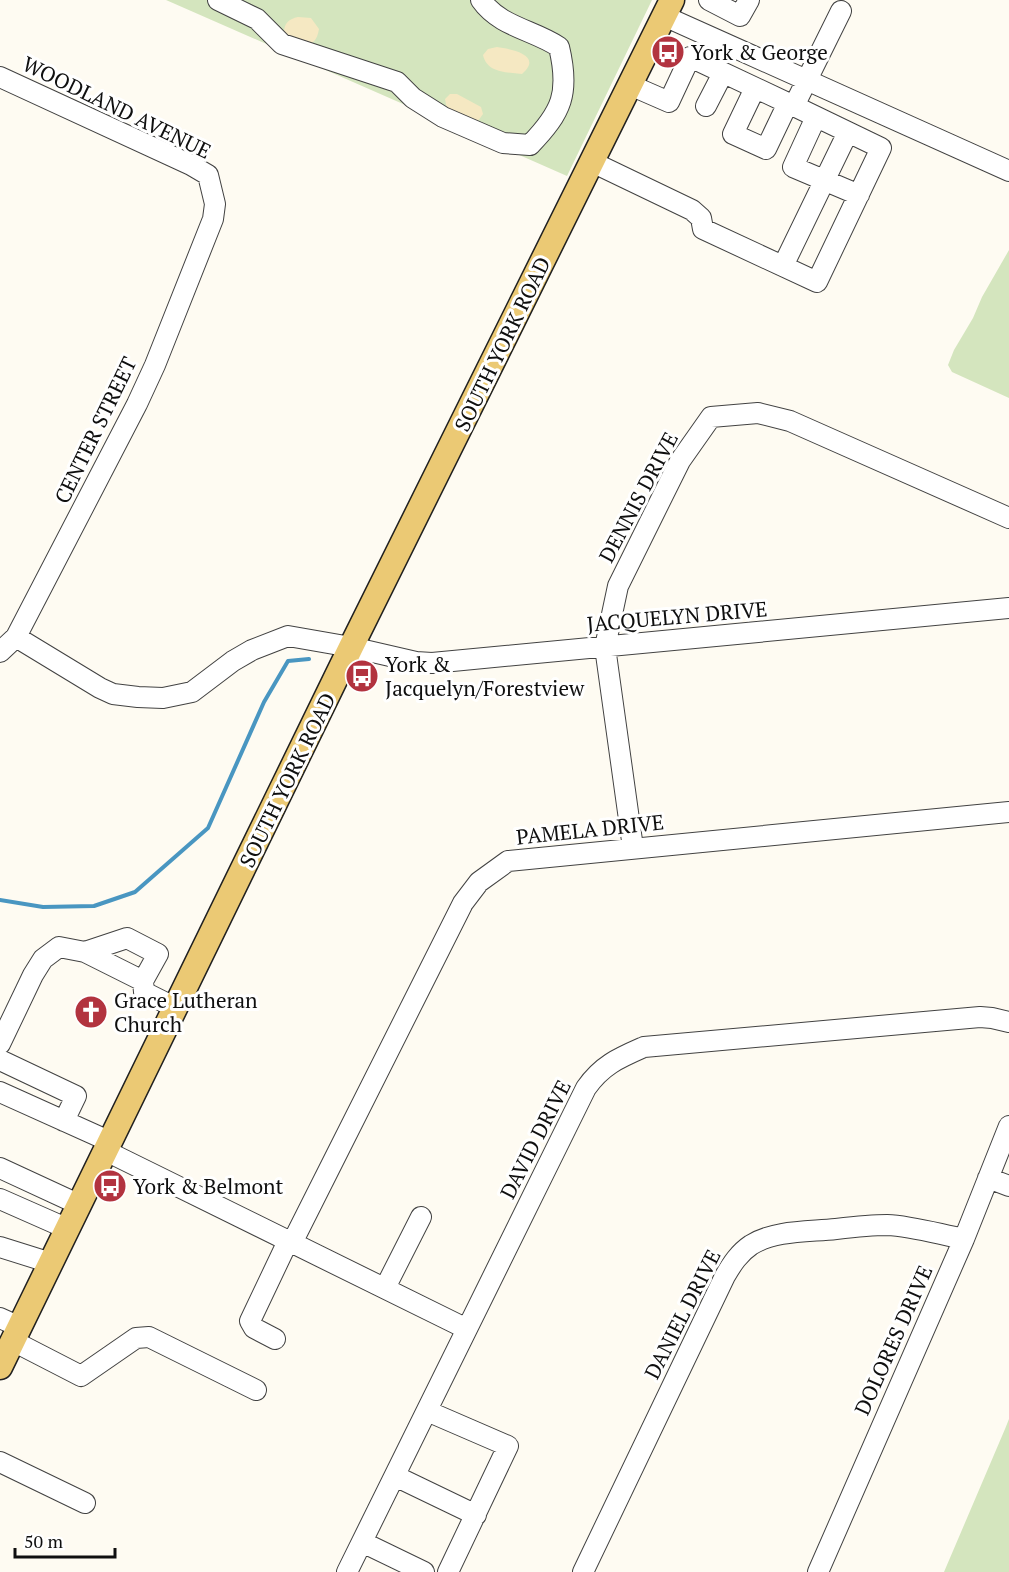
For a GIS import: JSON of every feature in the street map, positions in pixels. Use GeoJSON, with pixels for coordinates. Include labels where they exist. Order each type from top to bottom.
{"type":"FeatureCollection","features":[{"type":"Feature","properties":{"kind":"main road","name":"SOUTH YORK ROAD"},"geometry":{"type":"LineString","coordinates":[[0,1367],[11,1329],[51,1263],[109,1147],[351,647],[668,8]]}},
{"type":"Feature","properties":{"kind":"street"},"geometry":{"type":"LineString","coordinates":[[218,0],[257,20],[282,44],[397,82],[413,98],[443,117],[503,142],[530,145],[546,129],[559,110],[564,86],[563,64],[559,47],[505,21],[491,12],[481,0]]}},
{"type":"Feature","properties":{"kind":"street"},"geometry":{"type":"LineString","coordinates":[[707,35],[715,3],[740,16],[749,0]]}},
{"type":"Feature","properties":{"kind":"street"},"geometry":{"type":"LineString","coordinates":[[668,8],[707,35],[1009,171]]}},
{"type":"Feature","properties":{"kind":"street"},"geometry":{"type":"LineString","coordinates":[[755,88],[733,134],[766,149],[807,80],[841,11]]}},
{"type":"Feature","properties":{"kind":"street"},"geometry":{"type":"LineString","coordinates":[[706,106],[730,45]]}},
{"type":"Feature","properties":{"kind":"street"},"geometry":{"type":"LineString","coordinates":[[591,162],[692,210],[701,218],[703,229],[817,282],[882,148],[690,57],[669,102],[630,85]]}},
{"type":"Feature","properties":{"kind":"street","name":"WOODLAND AVENUE"},"geometry":{"type":"LineString","coordinates":[[0,77],[191,165],[208,175],[215,204],[213,219]]}},
{"type":"Feature","properties":{"kind":"street"},"geometry":{"type":"LineString","coordinates":[[816,117],[793,167],[859,195]]}},
{"type":"Feature","properties":{"kind":"street"},"geometry":{"type":"LineString","coordinates":[[783,266],[848,132]]}},
{"type":"Feature","properties":{"kind":"street","name":"CENTER STREET"},"geometry":{"type":"LineString","coordinates":[[0,652],[16,637],[137,404],[155,365],[213,219]]}},
{"type":"Feature","properties":{"kind":"street","name":"DENNIS DRIVE"},"geometry":{"type":"LineString","coordinates":[[633,848],[605,647],[618,586],[680,461],[711,417],[758,413],[790,421],[1009,518]]}},
{"type":"Feature","properties":{"kind":"street","name":"JACQUELYN DRIVE"},"geometry":{"type":"LineString","coordinates":[[16,637],[113,694],[163,698],[192,692],[233,661],[252,650],[288,636],[416,662],[432,663],[1009,608]]}},
{"type":"Feature","properties":{"kind":"street","name":"PAMELA DRIVE"},"geometry":{"type":"LineString","coordinates":[[275,1339],[254,1328],[250,1322],[463,903],[479,882],[508,861],[1009,812]]}},
{"type":"Feature","properties":{"kind":"street"},"geometry":{"type":"LineString","coordinates":[[85,952],[127,938],[158,954],[143,981],[144,992],[176,1008]]}},
{"type":"Feature","properties":{"kind":"street"},"geometry":{"type":"LineString","coordinates":[[0,1044],[33,975],[43,959],[60,947],[85,952],[143,981]]}},
{"type":"Feature","properties":{"kind":"street","name":"DAVID DRIVE"},"geometry":{"type":"LineString","coordinates":[[347,1572],[586,1088],[595,1074],[617,1059],[644,1047],[980,1017],[1009,1022]]}},
{"type":"Feature","properties":{"kind":"street"},"geometry":{"type":"LineString","coordinates":[[0,1060],[76,1096],[64,1121]]}},
{"type":"Feature","properties":{"kind":"street"},"geometry":{"type":"LineString","coordinates":[[0,1092],[64,1121],[290,1242],[467,1329]]}},
{"type":"Feature","properties":{"kind":"street","name":"DOLORES DRIVE"},"geometry":{"type":"LineString","coordinates":[[818,1572],[963,1239],[1009,1126]]}},
{"type":"Feature","properties":{"kind":"street"},"geometry":{"type":"LineString","coordinates":[[0,1168],[80,1204]]}},
{"type":"Feature","properties":{"kind":"street"},"geometry":{"type":"LineString","coordinates":[[988,1178],[1009,1186]]}},
{"type":"Feature","properties":{"kind":"street"},"geometry":{"type":"LineString","coordinates":[[0,1199],[68,1229]]}},
{"type":"Feature","properties":{"kind":"street"},"geometry":{"type":"LineString","coordinates":[[385,1288],[421,1217]]}},
{"type":"Feature","properties":{"kind":"street","name":"DANIEL DRIVE"},"geometry":{"type":"LineString","coordinates":[[583,1572],[724,1276],[741,1253],[765,1238],[783,1234],[886,1225],[963,1239]]}},
{"type":"Feature","properties":{"kind":"street"},"geometry":{"type":"LineString","coordinates":[[0,1247],[51,1263]]}},
{"type":"Feature","properties":{"kind":"street"},"geometry":{"type":"LineString","coordinates":[[11,1329],[81,1376],[136,1338],[149,1337],[256,1390]]}},
{"type":"Feature","properties":{"kind":"street"},"geometry":{"type":"LineString","coordinates":[[428,1411],[508,1446],[448,1572]]}},
{"type":"Feature","properties":{"kind":"street"},"geometry":{"type":"LineString","coordinates":[[0,1462],[85,1503]]}},
{"type":"Feature","properties":{"kind":"street"},"geometry":{"type":"LineString","coordinates":[[395,1476],[476,1515]]}},
{"type":"Feature","properties":{"kind":"street"},"geometry":{"type":"LineString","coordinates":[[363,1542],[424,1572]]}},
{"type":"Feature","properties":{"kind":"green space"},"geometry":{"type":"Polygon","coordinates":[[[166,0],[652,0],[567,176],[166,0]]]}},
{"type":"Feature","properties":{"kind":"green space"},"geometry":{"type":"Polygon","coordinates":[[[1009,250],[1009,398],[952,372],[948,365],[982,297],[1009,250]]]}},
{"type":"Feature","properties":{"kind":"green space"},"geometry":{"type":"Polygon","coordinates":[[[1009,1419],[1009,1572],[944,1572],[1005,1429],[1009,1419]]]}},
{"type":"Feature","properties":{"kind":"sand"},"geometry":{"type":"Polygon","coordinates":[[[298,17],[311,18],[319,29],[314,41],[301,47],[284,33],[288,22],[298,17]]]}},
{"type":"Feature","properties":{"kind":"sand"},"geometry":{"type":"Polygon","coordinates":[[[497,47],[523,54],[529,62],[528,67],[522,74],[493,68],[485,61],[483,55],[488,49],[497,47]]]}},
{"type":"Feature","properties":{"kind":"sand"},"geometry":{"type":"Polygon","coordinates":[[[450,94],[457,94],[481,107],[483,114],[478,121],[469,120],[447,109],[445,99],[450,94]]]}},
{"type":"Feature","properties":{"kind":"waterway"},"geometry":{"type":"LineString","coordinates":[[0,900],[43,907],[94,906],[135,892],[208,828],[264,702],[288,661],[309,659]]}},
{"type":"Feature","properties":{"kind":"place","name":"York & George"},"geometry":{"type":"Point","coordinates":[668,52]}},
{"type":"Feature","properties":{"kind":"place","name":"York & Jacquelyn/Forestview"},"geometry":{"type":"Point","coordinates":[362,676]}},
{"type":"Feature","properties":{"kind":"place","name":"Grace Lutheran Church"},"geometry":{"type":"Point","coordinates":[91,1012]}},
{"type":"Feature","properties":{"kind":"place","name":"York & Belmont"},"geometry":{"type":"Point","coordinates":[110,1186]}}]}
